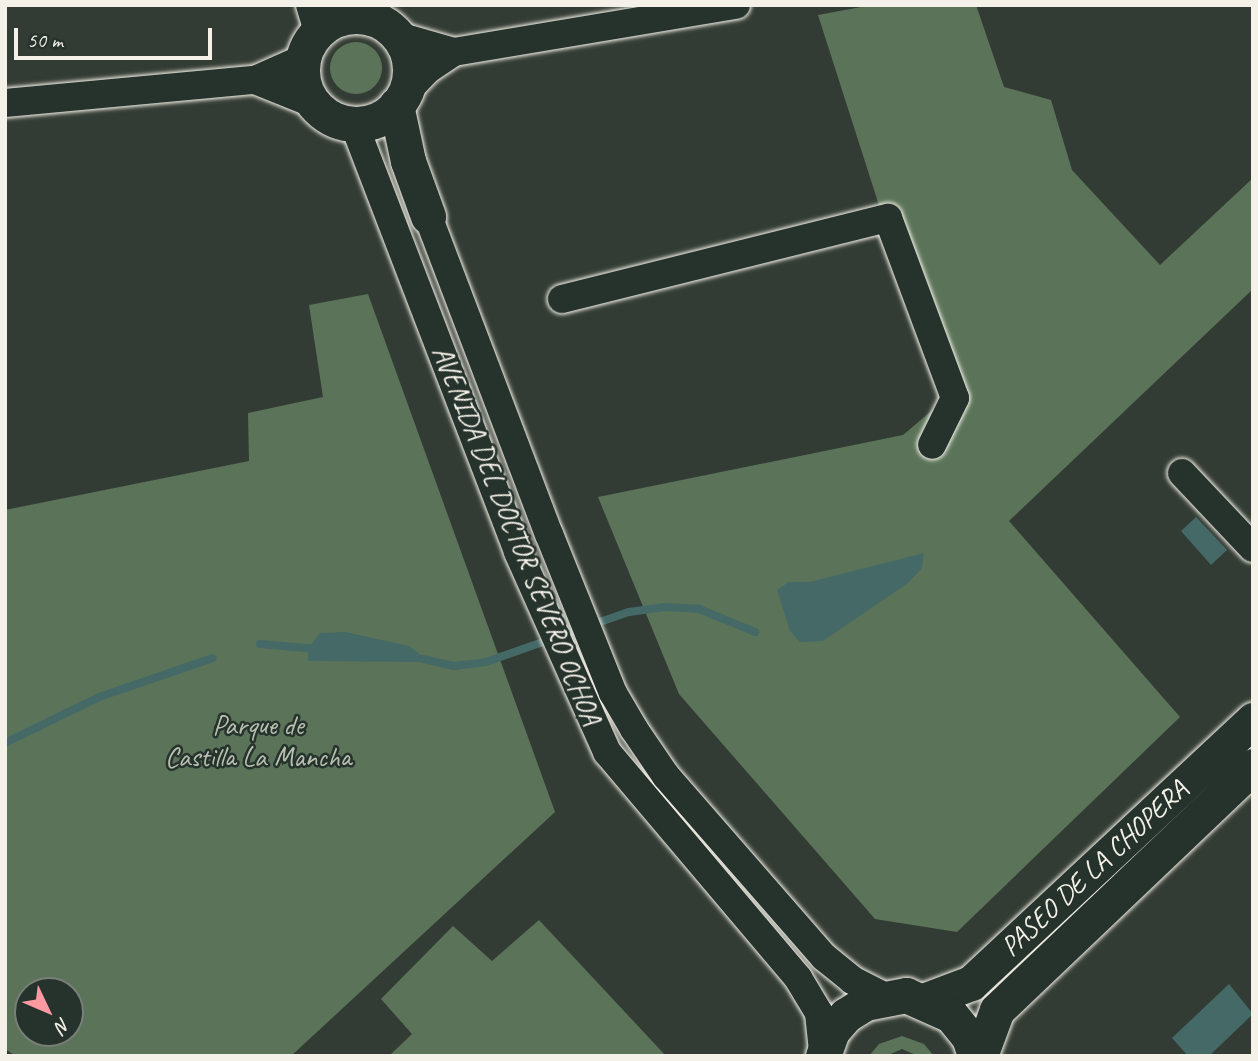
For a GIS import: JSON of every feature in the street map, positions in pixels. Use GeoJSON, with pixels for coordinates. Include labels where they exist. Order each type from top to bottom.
{"type":"FeatureCollection","features":[{"type":"Feature","properties":{"kind":"main road"},"geometry":{"type":"LineString","coordinates":[[361,11],[398,36],[410,64],[400,99],[385,116],[354,124],[331,118],[312,103],[301,74],[310,32],[361,11]]}},
{"type":"Feature","properties":{"kind":"main road","name":"AVENIDA DEL DOCTOR SEVERO OCHOA"},"geometry":{"type":"LineString","coordinates":[[400,99],[408,161],[428,216]]}},
{"type":"Feature","properties":{"kind":"main road","name":"PASEO DE LA CHOPERA"},"geometry":{"type":"LineString","coordinates":[[926,1000],[971,983],[1253,720]]}},
{"type":"Feature","properties":{"kind":"main road","name":"PASEO DE LA CHOPERA"},"geometry":{"type":"LineString","coordinates":[[980,1056],[998,1010],[1005,1002],[1253,766]]}},
{"type":"Feature","properties":{"kind":"main road"},"geometry":{"type":"LineString","coordinates":[[823,1053],[846,1015],[885,997],[906,995],[926,1000],[951,1015],[969,1037],[975,1056]]}},
{"type":"Feature","properties":{"kind":"street"},"geometry":{"type":"LineString","coordinates":[[400,99],[427,70],[454,52],[736,5]]}},
{"type":"Feature","properties":{"kind":"street"},"geometry":{"type":"LineString","coordinates":[[255,80],[310,32]]}},
{"type":"Feature","properties":{"kind":"street"},"geometry":{"type":"LineString","coordinates":[[398,36],[454,52]]}},
{"type":"Feature","properties":{"kind":"street"},"geometry":{"type":"LineString","coordinates":[[5,103],[255,80],[312,103]]}},
{"type":"Feature","properties":{"kind":"street","name":"AVENIDA DEL DOCTOR SEVERO OCHOA"},"geometry":{"type":"LineString","coordinates":[[354,124],[517,552],[607,752],[637,791],[797,978],[820,1013],[823,1053]]}},
{"type":"Feature","properties":{"kind":"street","name":"AVENIDA DEL DOCTOR SEVERO OCHOA"},"geometry":{"type":"LineString","coordinates":[[428,216],[548,534],[613,693],[666,776],[824,957],[852,980],[885,997]]}},
{"type":"Feature","properties":{"kind":"street"},"geometry":{"type":"LineString","coordinates":[[562,299],[888,218],[955,398],[932,444]]}},
{"type":"Feature","properties":{"kind":"street"},"geometry":{"type":"LineString","coordinates":[[1182,473],[1253,548]]}},
{"type":"Feature","properties":{"kind":"green space"},"geometry":{"type":"Polygon","coordinates":[[[872,5],[976,5],[1004,87],[1051,100],[1072,170],[1160,265],[1253,178],[1253,289],[1009,521],[1180,717],[957,932],[875,919],[679,694],[598,497],[903,435],[942,402],[818,15],[872,5]]]}},
{"type":"Feature","properties":{"kind":"green space"},"geometry":{"type":"Polygon","coordinates":[[[356,42],[375,49],[382,68],[375,87],[356,94],[337,87],[330,68],[337,49],[356,42]]]}},
{"type":"Feature","properties":{"kind":"green space","name":"Parque de Castilla La Mancha"},"geometry":{"type":"Polygon","coordinates":[[[368,294],[555,812],[291,1056],[16,1056],[5,1049],[5,510],[249,461],[248,413],[323,397],[309,305],[368,294]]]}},
{"type":"Feature","properties":{"kind":"green space"},"geometry":{"type":"Polygon","coordinates":[[[539,920],[666,1056],[389,1056],[412,1034],[381,999],[453,926],[492,961],[539,920]]]}},
{"type":"Feature","properties":{"kind":"green space"},"geometry":{"type":"Polygon","coordinates":[[[902,1036],[924,1044],[934,1056],[918,1056],[902,1049],[886,1056],[869,1056],[879,1044],[902,1036]]]}},
{"type":"Feature","properties":{"kind":"water"},"geometry":{"type":"Polygon","coordinates":[[[1196,517],[1227,550],[1211,565],[1181,531],[1196,517]]]}},
{"type":"Feature","properties":{"kind":"water"},"geometry":{"type":"Polygon","coordinates":[[[924,553],[922,568],[908,583],[823,641],[800,642],[790,631],[777,590],[789,582],[810,582],[924,553]]]}},
{"type":"Feature","properties":{"kind":"water"},"geometry":{"type":"Polygon","coordinates":[[[345,632],[409,646],[430,662],[308,661],[308,649],[320,633],[345,632]]]}},
{"type":"Feature","properties":{"kind":"water"},"geometry":{"type":"Polygon","coordinates":[[[1229,984],[1253,1014],[1209,1056],[1188,1056],[1172,1038],[1229,984]]]}},
{"type":"Feature","properties":{"kind":"waterway"},"geometry":{"type":"LineString","coordinates":[[423,659],[454,666],[486,662],[629,612],[665,607],[699,609],[755,632]]}},
{"type":"Feature","properties":{"kind":"waterway"},"geometry":{"type":"LineString","coordinates":[[260,644],[317,649]]}},
{"type":"Feature","properties":{"kind":"waterway"},"geometry":{"type":"LineString","coordinates":[[5,743],[99,697],[213,658]]}}]}
